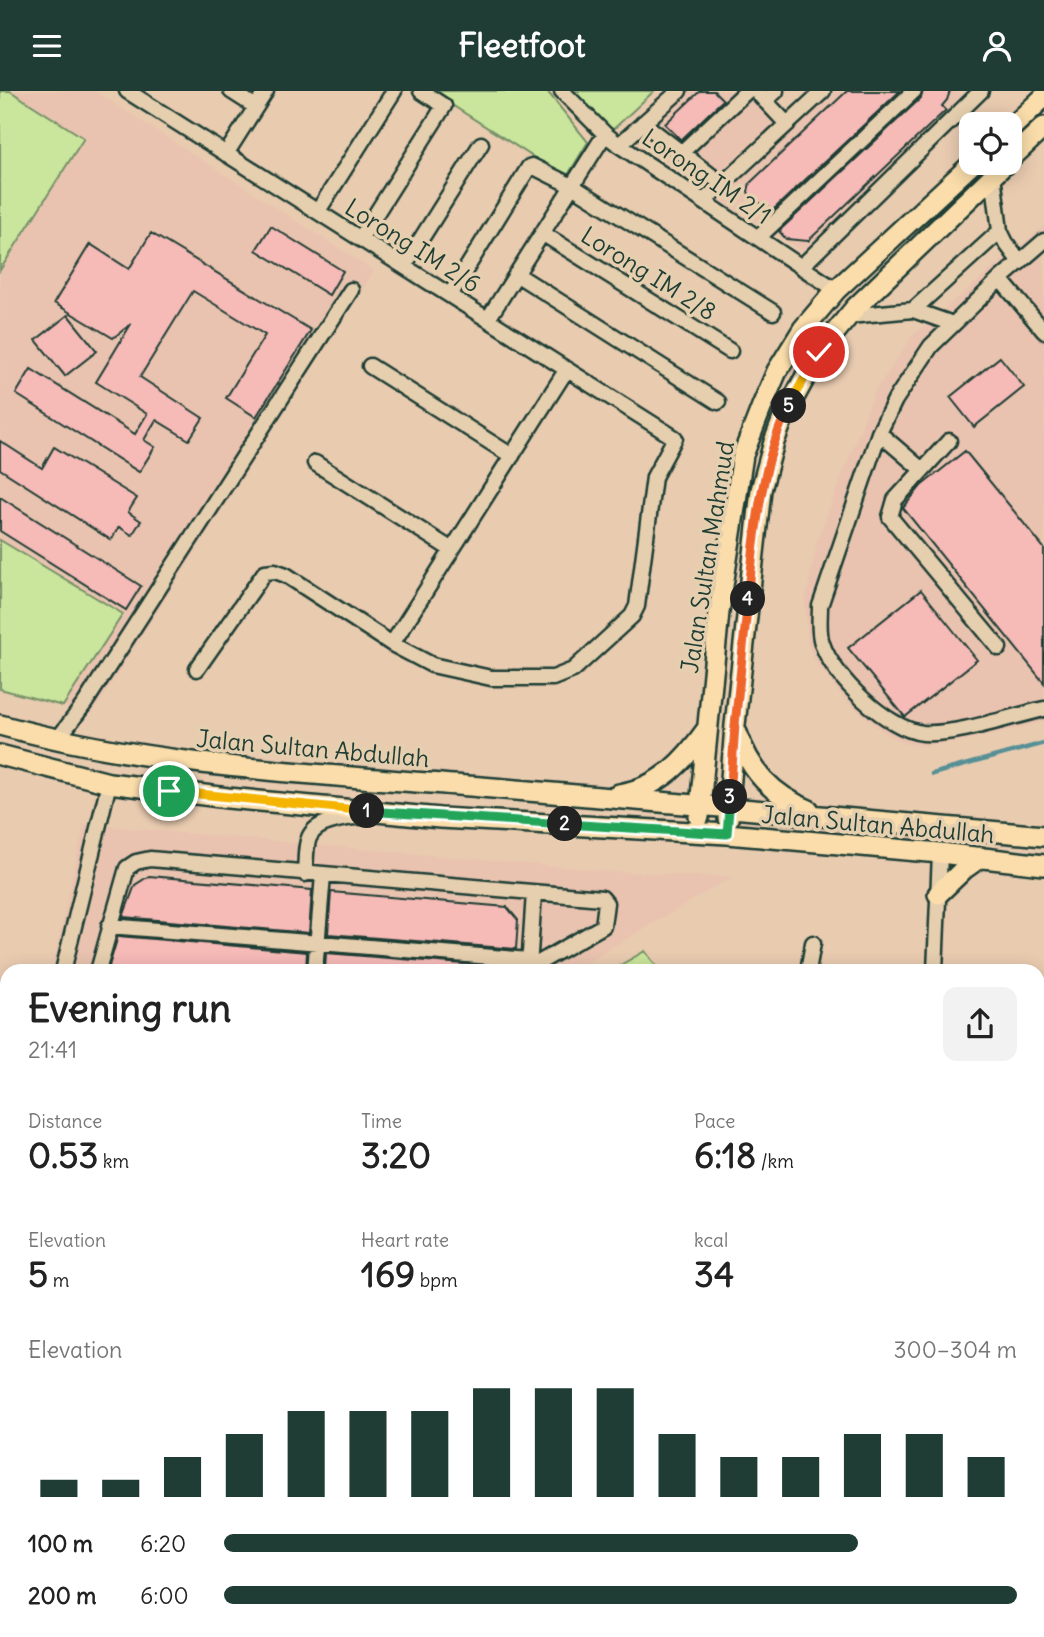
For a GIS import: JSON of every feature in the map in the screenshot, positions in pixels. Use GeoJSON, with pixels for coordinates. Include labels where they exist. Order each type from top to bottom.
{"type":"FeatureCollection","features":[{"type":"Feature","properties":{"kind":"main road"},"geometry":{"type":"LineString","coordinates":[[1022,118],[1044,97]]}},
{"type":"Feature","properties":{"kind":"main road"},"geometry":{"type":"LineString","coordinates":[[1022,148],[1044,127]]}},
{"type":"Feature","properties":{"kind":"main road","name":"Jalan Sultan Mahmud"},"geometry":{"type":"LineString","coordinates":[[697,832],[719,612],[743,455],[777,371],[803,329],[836,290],[960,175]]}},
{"type":"Feature","properties":{"kind":"main road","name":"Jalan Sultan Mahmud"},"geometry":{"type":"LineString","coordinates":[[727,834],[735,725],[761,490],[784,417],[819,352],[849,316],[881,281],[994,175]]}},
{"type":"Feature","properties":{"kind":"main road","name":"Jalan Sultan Abdullah"},"geometry":{"type":"LineString","coordinates":[[0,725],[57,740],[139,756],[242,768],[818,814],[1044,836]]}},
{"type":"Feature","properties":{"kind":"main road"},"geometry":{"type":"LineString","coordinates":[[735,725],[748,760],[761,779],[785,798],[818,814]]}},
{"type":"Feature","properties":{"kind":"main road"},"geometry":{"type":"LineString","coordinates":[[602,797],[641,789],[667,774],[690,753],[708,728]]}},
{"type":"Feature","properties":{"kind":"main road","name":"Jalan Sultan Abdullah"},"geometry":{"type":"LineString","coordinates":[[0,755],[110,783],[228,798],[440,818],[727,834],[1044,865]]}},
{"type":"Feature","properties":{"kind":"main road"},"geometry":{"type":"LineString","coordinates":[[939,894],[964,869],[981,857]]}},
{"type":"Feature","properties":{"kind":"street","name":"Lorong IM 2/6"},"geometry":{"type":"LineString","coordinates":[[127,91],[675,438],[654,477],[637,606],[632,616],[573,670],[554,678],[491,678],[432,665],[392,644]]}},
{"type":"Feature","properties":{"kind":"street"},"geometry":{"type":"LineString","coordinates":[[231,91],[256,107]]}},
{"type":"Feature","properties":{"kind":"street"},"geometry":{"type":"LineString","coordinates":[[226,154],[266,91]]}},
{"type":"Feature","properties":{"kind":"street"},"geometry":{"type":"LineString","coordinates":[[318,211],[394,91]]}},
{"type":"Feature","properties":{"kind":"street"},"geometry":{"type":"LineString","coordinates":[[360,239],[444,106],[421,91]]}},
{"type":"Feature","properties":{"kind":"street","name":"Lorong IM 2/1"},"geometry":{"type":"LineString","coordinates":[[562,91],[619,145],[836,290]]}},
{"type":"Feature","properties":{"kind":"street"},"geometry":{"type":"LineString","coordinates":[[619,145],[679,91]]}},
{"type":"Feature","properties":{"kind":"street"},"geometry":{"type":"LineString","coordinates":[[682,152],[747,91]]}},
{"type":"Feature","properties":{"kind":"street"},"geometry":{"type":"LineString","coordinates":[[704,201],[823,91]]}},
{"type":"Feature","properties":{"kind":"street"},"geometry":{"type":"LineString","coordinates":[[758,238],[914,91]]}},
{"type":"Feature","properties":{"kind":"street"},"geometry":{"type":"LineString","coordinates":[[802,266],[978,92]]}},
{"type":"Feature","properties":{"kind":"street"},"geometry":{"type":"LineString","coordinates":[[765,94],[787,124]]}},
{"type":"Feature","properties":{"kind":"street"},"geometry":{"type":"LineString","coordinates":[[643,123],[722,184]]}},
{"type":"Feature","properties":{"kind":"street"},"geometry":{"type":"LineString","coordinates":[[488,319],[605,134]]}},
{"type":"Feature","properties":{"kind":"street"},"geometry":{"type":"LineString","coordinates":[[404,266],[481,144]]}},
{"type":"Feature","properties":{"kind":"street"},"geometry":{"type":"LineString","coordinates":[[450,295],[528,167],[536,167],[572,186],[772,312]]}},
{"type":"Feature","properties":{"kind":"street"},"geometry":{"type":"LineString","coordinates":[[1000,175],[1000,231],[1020,262]]}},
{"type":"Feature","properties":{"kind":"street"},"geometry":{"type":"LineString","coordinates":[[913,310],[1000,231]]}},
{"type":"Feature","properties":{"kind":"street","name":"Lorong IM 2/8"},"geometry":{"type":"LineString","coordinates":[[542,233],[730,351]]}},
{"type":"Feature","properties":{"kind":"street"},"geometry":{"type":"LineString","coordinates":[[1044,241],[1000,279],[931,346],[895,400],[879,433],[820,606],[821,641],[826,655],[854,691],[892,723],[925,733],[963,728],[1044,709]]}},
{"type":"Feature","properties":{"kind":"street"},"geometry":{"type":"LineString","coordinates":[[516,274],[718,402]]}},
{"type":"Feature","properties":{"kind":"street"},"geometry":{"type":"LineString","coordinates":[[1000,279],[1044,331]]}},
{"type":"Feature","properties":{"kind":"street"},"geometry":{"type":"LineString","coordinates":[[57,740],[85,703],[351,290]]}},
{"type":"Feature","properties":{"kind":"street"},"geometry":{"type":"LineString","coordinates":[[849,316],[913,310],[953,324]]}},
{"type":"Feature","properties":{"kind":"street"},"geometry":{"type":"LineString","coordinates":[[370,366],[512,456]]}},
{"type":"Feature","properties":{"kind":"street"},"geometry":{"type":"LineString","coordinates":[[197,669],[265,572],[275,571],[286,575],[392,644],[567,369]]}},
{"type":"Feature","properties":{"kind":"street"},"geometry":{"type":"LineString","coordinates":[[879,433],[921,469]]}},
{"type":"Feature","properties":{"kind":"street"},"geometry":{"type":"LineString","coordinates":[[949,441],[895,500],[890,517],[999,648]]}},
{"type":"Feature","properties":{"kind":"street"},"geometry":{"type":"LineString","coordinates":[[315,463],[452,550]]}},
{"type":"Feature","properties":{"kind":"street"},"geometry":{"type":"LineString","coordinates":[[65,964],[110,783]]}},
{"type":"Feature","properties":{"kind":"street"},"geometry":{"type":"LineString","coordinates":[[305,874],[308,840],[317,826],[347,817],[440,818]]}},
{"type":"Feature","properties":{"kind":"street"},"geometry":{"type":"LineString","coordinates":[[935,964],[940,853]]}},
{"type":"Feature","properties":{"kind":"street"},"geometry":{"type":"LineString","coordinates":[[100,964],[127,868],[136,862],[150,859],[602,898],[606,903],[603,926],[534,964]]}},
{"type":"Feature","properties":{"kind":"street"},"geometry":{"type":"LineString","coordinates":[[316,964],[323,875]]}},
{"type":"Feature","properties":{"kind":"street"},"geometry":{"type":"LineString","coordinates":[[529,964],[534,893]]}},
{"type":"Feature","properties":{"kind":"street"},"geometry":{"type":"LineString","coordinates":[[109,926],[317,944],[501,964]]}},
{"type":"Feature","properties":{"kind":"street"},"geometry":{"type":"LineString","coordinates":[[809,964],[813,943]]}},
{"type":"Feature","properties":{"kind":"shaded area"},"geometry":{"type":"Polygon","coordinates":[[[0,91],[95,91],[374,271],[92,714],[0,689],[0,91]]]}},
{"type":"Feature","properties":{"kind":"shaded area"},"geometry":{"type":"Polygon","coordinates":[[[668,91],[752,91],[790,129],[831,91],[957,91],[967,102],[803,251],[724,203],[623,131],[668,91]]]}},
{"type":"Feature","properties":{"kind":"shaded area"},"geometry":{"type":"Polygon","coordinates":[[[1044,226],[1044,722],[966,740],[925,746],[905,743],[886,734],[845,700],[815,661],[808,644],[805,602],[817,540],[875,391],[914,334],[1044,226]]]}},
{"type":"Feature","properties":{"kind":"shaded area"},"geometry":{"type":"Polygon","coordinates":[[[84,824],[618,872],[732,877],[584,964],[54,964],[84,824]]]}},
{"type":"Feature","properties":{"kind":"green space"},"geometry":{"type":"Polygon","coordinates":[[[0,91],[10,91],[84,138],[0,270],[0,91]]]}},
{"type":"Feature","properties":{"kind":"green space"},"geometry":{"type":"Polygon","coordinates":[[[430,91],[547,91],[588,142],[566,178],[430,91]]]}},
{"type":"Feature","properties":{"kind":"green space"},"geometry":{"type":"Polygon","coordinates":[[[562,91],[654,91],[605,137],[562,91]]]}},
{"type":"Feature","properties":{"kind":"green space"},"geometry":{"type":"Polygon","coordinates":[[[0,540],[123,614],[63,706],[0,689],[0,540]]]}},
{"type":"Feature","properties":{"kind":"green space"},"geometry":{"type":"Polygon","coordinates":[[[645,951],[655,964],[622,964],[645,951]]]}},
{"type":"Feature","properties":{"kind":"building"},"geometry":{"type":"Polygon","coordinates":[[[700,91],[714,91],[723,100],[681,140],[665,124],[700,91]]]}},
{"type":"Feature","properties":{"kind":"building"},"geometry":{"type":"Polygon","coordinates":[[[847,91],[900,91],[773,210],[750,198],[750,183],[847,91]]]}},
{"type":"Feature","properties":{"kind":"building"},"geometry":{"type":"Polygon","coordinates":[[[923,91],[950,91],[942,106],[946,110],[808,241],[786,239],[779,231],[921,98],[923,91]]]}},
{"type":"Feature","properties":{"kind":"building"},"geometry":{"type":"Polygon","coordinates":[[[271,226],[343,271],[329,295],[256,250],[271,226]]]}},
{"type":"Feature","properties":{"kind":"building"},"geometry":{"type":"Polygon","coordinates":[[[151,233],[311,330],[256,417],[226,398],[265,335],[193,291],[140,377],[203,418],[189,440],[156,420],[144,440],[155,447],[139,472],[16,394],[31,369],[135,434],[147,414],[96,382],[131,324],[113,338],[54,303],[90,244],[129,269],[151,233]]]}},
{"type":"Feature","properties":{"kind":"building"},"geometry":{"type":"Polygon","coordinates":[[[68,315],[97,351],[65,376],[36,340],[68,315]]]}},
{"type":"Feature","properties":{"kind":"building"},"geometry":{"type":"Polygon","coordinates":[[[1000,357],[1024,387],[974,427],[950,397],[1000,357]]]}},
{"type":"Feature","properties":{"kind":"building"},"geometry":{"type":"Polygon","coordinates":[[[0,441],[42,468],[54,447],[137,498],[128,512],[141,521],[132,535],[119,527],[111,540],[0,469],[0,441]]]}},
{"type":"Feature","properties":{"kind":"building"},"geometry":{"type":"Polygon","coordinates":[[[965,451],[1044,548],[1044,683],[903,508],[921,486],[965,451]]]}},
{"type":"Feature","properties":{"kind":"building"},"geometry":{"type":"Polygon","coordinates":[[[0,497],[141,586],[126,610],[0,531],[0,497]]]}},
{"type":"Feature","properties":{"kind":"building"},"geometry":{"type":"Polygon","coordinates":[[[921,590],[977,660],[905,717],[848,648],[921,590]]]}},
{"type":"Feature","properties":{"kind":"building"},"geometry":{"type":"Polygon","coordinates":[[[149,876],[312,890],[309,933],[123,917],[135,885],[149,876]]]}},
{"type":"Feature","properties":{"kind":"building"},"geometry":{"type":"Polygon","coordinates":[[[331,892],[507,907],[518,920],[516,949],[328,934],[331,892]]]}},
{"type":"Feature","properties":{"kind":"building"},"geometry":{"type":"Polygon","coordinates":[[[118,936],[307,952],[306,964],[110,964],[118,936]]]}},
{"type":"Feature","properties":{"kind":"building"},"geometry":{"type":"Polygon","coordinates":[[[326,953],[464,964],[325,964],[326,953]]]}},
{"type":"Feature","properties":{"kind":"waterway"},"geometry":{"type":"LineString","coordinates":[[932,774],[1044,743]]}},
{"type":"Feature","properties":{"kind":"route"},"geometry":{"type":"LineString","coordinates":[[169,791],[440,818],[727,834],[735,725],[761,490],[784,417],[819,352]]}}]}
